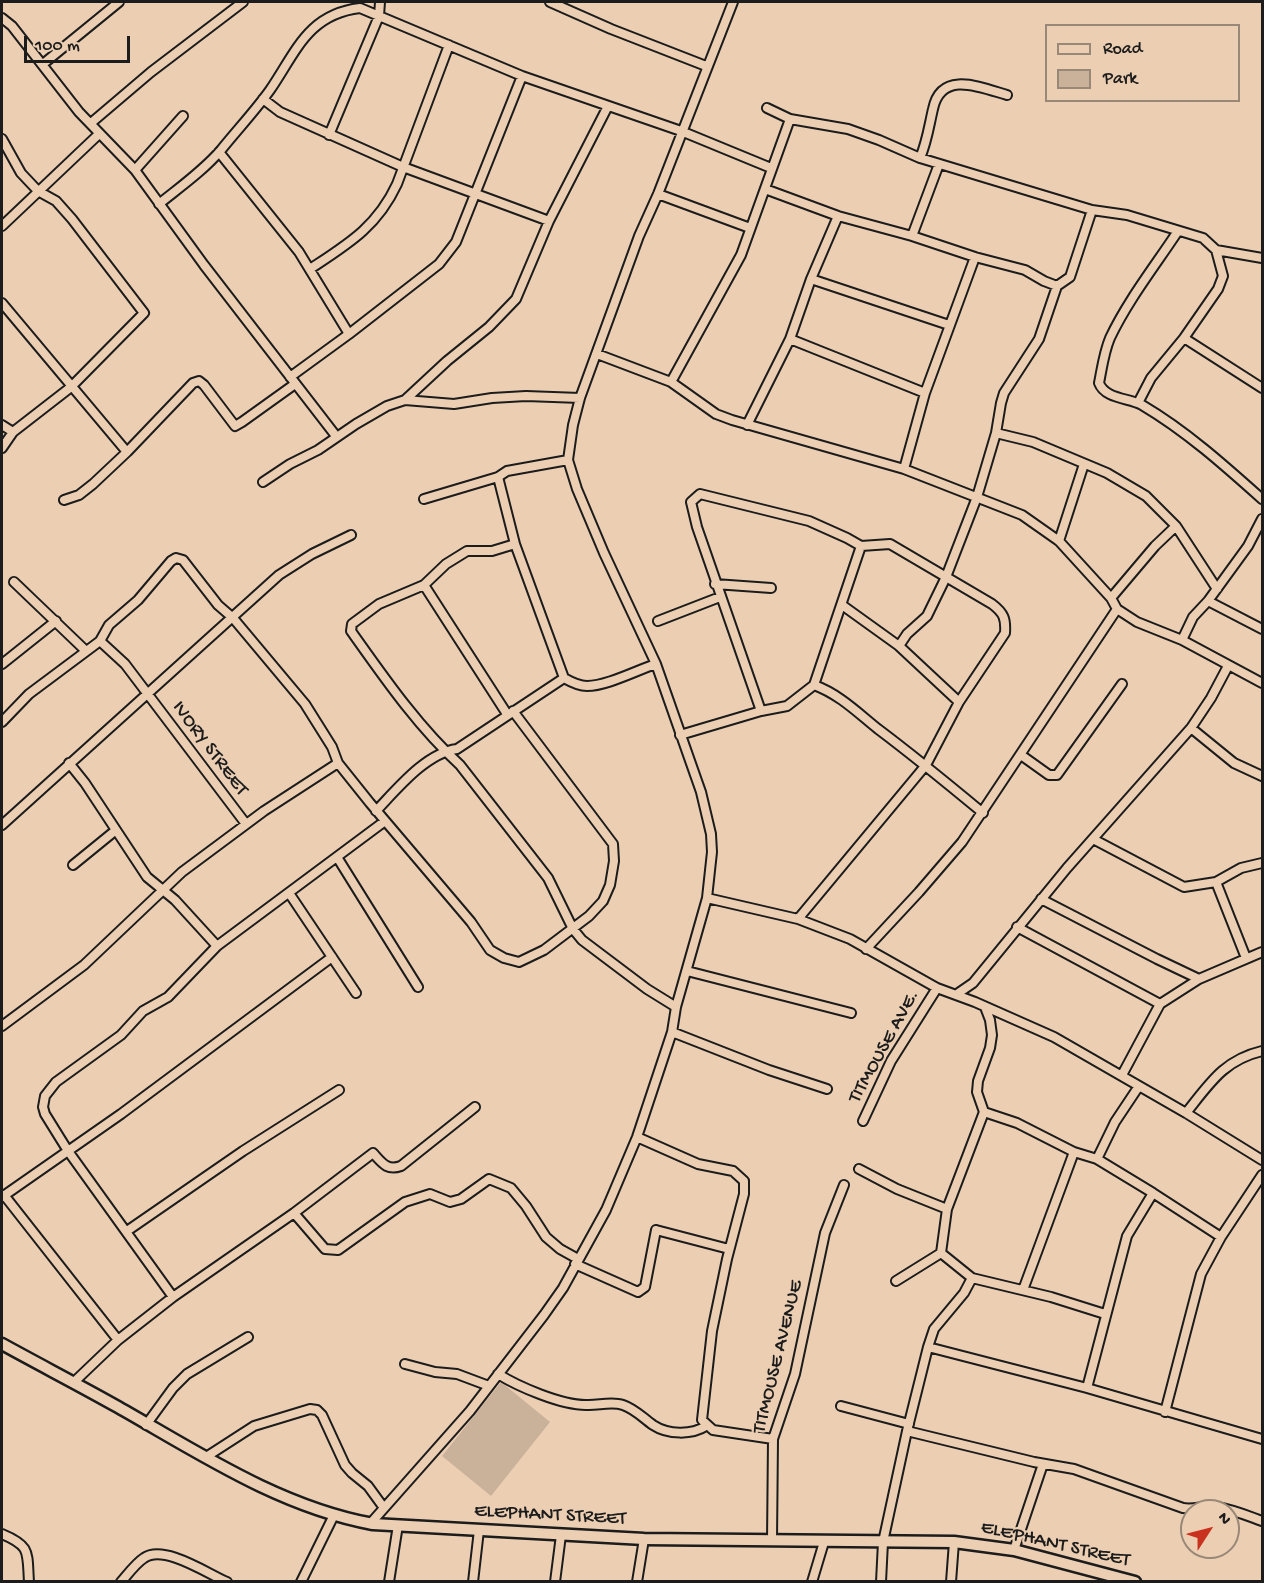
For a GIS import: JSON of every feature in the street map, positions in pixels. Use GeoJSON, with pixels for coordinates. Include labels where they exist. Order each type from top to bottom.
{"type":"FeatureCollection","features":[{"type":"Feature","properties":{"kind":"main road","name":"ELEPHANT STREET"},"geometry":{"type":"LineString","coordinates":[[2,1344],[266,1489],[300,1504],[370,1524],[644,1539],[954,1542],[1014,1550],[1135,1581]]}},
{"type":"Feature","properties":{"kind":"street"},"geometry":{"type":"LineString","coordinates":[[43,64],[119,2]]}},
{"type":"Feature","properties":{"kind":"street"},"geometry":{"type":"LineString","coordinates":[[91,123],[150,72],[243,2]]}},
{"type":"Feature","properties":{"kind":"street"},"geometry":{"type":"LineString","coordinates":[[329,135],[379,16],[380,2]]}},
{"type":"Feature","properties":{"kind":"street"},"geometry":{"type":"LineString","coordinates":[[550,2],[706,66]]}},
{"type":"Feature","properties":{"kind":"street"},"geometry":{"type":"LineString","coordinates":[[370,1524],[489,1386],[544,1316],[563,1288],[606,1210],[637,1137],[672,1032],[676,1007],[707,898],[712,852],[711,834],[701,792],[656,664],[603,553],[568,460],[580,398],[639,236],[658,194],[706,66],[733,2]]}},
{"type":"Feature","properties":{"kind":"street"},"geometry":{"type":"LineString","coordinates":[[159,204],[203,169],[219,152],[263,99],[302,39],[318,23],[333,14],[347,10],[367,10],[522,76],[681,131],[771,168]]}},
{"type":"Feature","properties":{"kind":"street"},"geometry":{"type":"LineString","coordinates":[[2,18],[12,26],[99,134],[135,170],[336,436]]}},
{"type":"Feature","properties":{"kind":"street"},"geometry":{"type":"LineString","coordinates":[[310,269],[352,241],[380,214],[391,197],[449,45]]}},
{"type":"Feature","properties":{"kind":"street"},"geometry":{"type":"LineString","coordinates":[[290,377],[439,264],[456,242],[522,76]]}},
{"type":"Feature","properties":{"kind":"street"},"geometry":{"type":"LineString","coordinates":[[920,158],[927,143],[933,105],[940,91],[946,86],[960,84],[1007,94]]}},
{"type":"Feature","properties":{"kind":"street"},"geometry":{"type":"LineString","coordinates":[[263,99],[280,112],[403,167],[549,221]]}},
{"type":"Feature","properties":{"kind":"street"},"geometry":{"type":"LineString","coordinates":[[405,400],[447,361],[489,327],[516,299],[549,221],[608,106]]}},
{"type":"Feature","properties":{"kind":"street"},"geometry":{"type":"LineString","coordinates":[[767,108],[790,119],[848,129],[920,158],[1092,210],[1127,215],[1203,238],[1216,250],[1223,276],[1218,289],[1184,338],[1151,378],[1138,403]]}},
{"type":"Feature","properties":{"kind":"street"},"geometry":{"type":"LineString","coordinates":[[135,170],[183,116]]}},
{"type":"Feature","properties":{"kind":"street"},"geometry":{"type":"LineString","coordinates":[[671,382],[735,268],[790,119]]}},
{"type":"Feature","properties":{"kind":"street"},"geometry":{"type":"LineString","coordinates":[[2,226],[99,134]]}},
{"type":"Feature","properties":{"kind":"street"},"geometry":{"type":"LineString","coordinates":[[2,139],[21,173],[38,191],[56,201],[72,219],[144,313],[72,387],[13,432],[2,448]]}},
{"type":"Feature","properties":{"kind":"street"},"geometry":{"type":"LineString","coordinates":[[219,152],[310,269],[349,334]]}},
{"type":"Feature","properties":{"kind":"street"},"geometry":{"type":"LineString","coordinates":[[912,236],[939,164]]}},
{"type":"Feature","properties":{"kind":"street"},"geometry":{"type":"LineString","coordinates":[[765,189],[838,216],[1025,270],[1057,286]]}},
{"type":"Feature","properties":{"kind":"street"},"geometry":{"type":"LineString","coordinates":[[658,194],[750,228]]}},
{"type":"Feature","properties":{"kind":"street"},"geometry":{"type":"LineString","coordinates":[[899,646],[907,634],[927,616],[946,577],[977,497],[996,433],[1004,393],[1039,339],[1057,286],[1070,277],[1092,210]]}},
{"type":"Feature","properties":{"kind":"street"},"geometry":{"type":"LineString","coordinates":[[747,425],[790,339],[811,279],[838,216]]}},
{"type":"Feature","properties":{"kind":"street"},"geometry":{"type":"LineString","coordinates":[[1178,231],[1123,313],[1105,353],[1100,387],[1110,394],[1138,403],[1180,429],[1263,499]]}},
{"type":"Feature","properties":{"kind":"street"},"geometry":{"type":"LineString","coordinates":[[1216,250],[1263,258]]}},
{"type":"Feature","properties":{"kind":"street"},"geometry":{"type":"LineString","coordinates":[[904,469],[925,393],[975,257]]}},
{"type":"Feature","properties":{"kind":"street"},"geometry":{"type":"LineString","coordinates":[[811,279],[949,325]]}},
{"type":"Feature","properties":{"kind":"street"},"geometry":{"type":"LineString","coordinates":[[2,303],[127,452]]}},
{"type":"Feature","properties":{"kind":"street"},"geometry":{"type":"LineString","coordinates":[[1184,338],[1263,388]]}},
{"type":"Feature","properties":{"kind":"street"},"geometry":{"type":"LineString","coordinates":[[790,339],[925,393]]}},
{"type":"Feature","properties":{"kind":"street"},"geometry":{"type":"LineString","coordinates":[[597,354],[671,382],[716,414],[747,425],[904,469],[1022,515],[1059,541],[1111,598],[1117,609],[1137,622],[1182,640],[1263,683]]}},
{"type":"Feature","properties":{"kind":"street"},"geometry":{"type":"LineString","coordinates":[[64,500],[86,490],[127,452],[193,383],[199,381],[204,385],[235,426],[295,384]]}},
{"type":"Feature","properties":{"kind":"street"},"geometry":{"type":"LineString","coordinates":[[263,482],[387,406],[405,400],[454,404],[526,396],[580,398]]}},
{"type":"Feature","properties":{"kind":"street"},"geometry":{"type":"LineString","coordinates":[[2,425],[13,432]]}},
{"type":"Feature","properties":{"kind":"street"},"geometry":{"type":"LineString","coordinates":[[996,433],[1033,442],[1107,473],[1146,496],[1176,526],[1217,589]]}},
{"type":"Feature","properties":{"kind":"street"},"geometry":{"type":"LineString","coordinates":[[424,499],[498,477],[507,471],[568,460]]}},
{"type":"Feature","properties":{"kind":"street"},"geometry":{"type":"LineString","coordinates":[[1059,541],[1084,464]]}},
{"type":"Feature","properties":{"kind":"street"},"geometry":{"type":"LineString","coordinates":[[498,477],[515,544],[564,678],[587,686],[600,684],[656,664]]}},
{"type":"Feature","properties":{"kind":"street"},"geometry":{"type":"LineString","coordinates":[[761,711],[715,584],[691,502],[700,494],[809,521],[861,546],[890,544],[992,604],[1006,620],[1005,633],[959,702],[926,765],[798,919]]}},
{"type":"Feature","properties":{"kind":"street"},"geometry":{"type":"LineString","coordinates":[[1182,640],[1193,617],[1208,601],[1248,546],[1263,519]]}},
{"type":"Feature","properties":{"kind":"street"},"geometry":{"type":"LineString","coordinates":[[1111,598],[1155,546],[1176,526]]}},
{"type":"Feature","properties":{"kind":"street"},"geometry":{"type":"LineString","coordinates":[[2,825],[288,569],[312,554],[351,535]]}},
{"type":"Feature","properties":{"kind":"street"},"geometry":{"type":"LineString","coordinates":[[515,544],[492,551],[467,551],[446,564],[424,585],[367,612],[352,624],[351,631],[390,685],[444,751],[460,765],[548,878],[573,929],[582,940],[647,989],[676,1007]]}},
{"type":"Feature","properties":{"kind":"street"},"geometry":{"type":"LineString","coordinates":[[680,735],[761,711],[787,706],[814,685],[861,546]]}},
{"type":"Feature","properties":{"kind":"street"},"geometry":{"type":"LineString","coordinates":[[2,722],[29,694],[99,641],[109,625],[138,600],[165,567],[176,558],[183,560],[218,605],[233,618],[304,704],[332,747],[338,763],[471,922],[490,950],[504,958],[519,962],[531,958],[573,929],[603,901],[610,885],[614,861],[613,844],[510,712],[424,585]]}},
{"type":"Feature","properties":{"kind":"street"},"geometry":{"type":"LineString","coordinates":[[14,582],[86,651]]}},
{"type":"Feature","properties":{"kind":"street"},"geometry":{"type":"LineString","coordinates":[[715,584],[771,588]]}},
{"type":"Feature","properties":{"kind":"street"},"geometry":{"type":"LineString","coordinates":[[658,621],[720,597]]}},
{"type":"Feature","properties":{"kind":"street"},"geometry":{"type":"LineString","coordinates":[[1208,601],[1263,629]]}},
{"type":"Feature","properties":{"kind":"street"},"geometry":{"type":"LineString","coordinates":[[842,605],[899,646],[959,702]]}},
{"type":"Feature","properties":{"kind":"street"},"geometry":{"type":"LineString","coordinates":[[866,949],[962,842],[1117,609]]}},
{"type":"Feature","properties":{"kind":"street"},"geometry":{"type":"LineString","coordinates":[[2,664],[56,621]]}},
{"type":"Feature","properties":{"kind":"street","name":"IVORY STREET"},"geometry":{"type":"LineString","coordinates":[[99,641],[121,659],[246,824]]}},
{"type":"Feature","properties":{"kind":"street"},"geometry":{"type":"LineString","coordinates":[[957,994],[973,982],[1041,899],[1191,729],[1228,666]]}},
{"type":"Feature","properties":{"kind":"street"},"geometry":{"type":"LineString","coordinates":[[376,811],[406,778],[444,751],[457,749],[564,678]]}},
{"type":"Feature","properties":{"kind":"street"},"geometry":{"type":"LineString","coordinates":[[1021,755],[1049,775],[1057,775],[1122,684]]}},
{"type":"Feature","properties":{"kind":"street"},"geometry":{"type":"LineString","coordinates":[[814,685],[828,690],[926,765],[982,813]]}},
{"type":"Feature","properties":{"kind":"street"},"geometry":{"type":"LineString","coordinates":[[1191,729],[1234,763],[1263,776]]}},
{"type":"Feature","properties":{"kind":"street"},"geometry":{"type":"LineString","coordinates":[[69,763],[85,783],[147,877],[195,920],[217,946]]}},
{"type":"Feature","properties":{"kind":"street"},"geometry":{"type":"LineString","coordinates":[[2,1026],[84,965],[182,872],[246,824],[338,763]]}},
{"type":"Feature","properties":{"kind":"street"},"geometry":{"type":"LineString","coordinates":[[173,1297],[45,1114],[43,1107],[45,1096],[50,1088],[121,1035],[143,1011],[168,997],[217,946],[385,821]]}},
{"type":"Feature","properties":{"kind":"street"},"geometry":{"type":"LineString","coordinates":[[73,865],[116,831]]}},
{"type":"Feature","properties":{"kind":"street"},"geometry":{"type":"LineString","coordinates":[[1093,839],[1184,887],[1216,882],[1241,868],[1263,863]]}},
{"type":"Feature","properties":{"kind":"street"},"geometry":{"type":"LineString","coordinates":[[337,857],[418,987]]}},
{"type":"Feature","properties":{"kind":"street"},"geometry":{"type":"LineString","coordinates":[[1216,882],[1246,958]]}},
{"type":"Feature","properties":{"kind":"street"},"geometry":{"type":"LineString","coordinates":[[289,893],[356,993]]}},
{"type":"Feature","properties":{"kind":"street"},"geometry":{"type":"LineString","coordinates":[[707,898],[798,919],[850,939],[937,988],[957,994],[1054,1037],[1122,1075],[1263,1161]]}},
{"type":"Feature","properties":{"kind":"street"},"geometry":{"type":"LineString","coordinates":[[1041,899],[1199,979]]}},
{"type":"Feature","properties":{"kind":"street"},"geometry":{"type":"LineString","coordinates":[[1017,927],[1160,1004]]}},
{"type":"Feature","properties":{"kind":"street"},"geometry":{"type":"LineString","coordinates":[[1122,1075],[1160,1004],[1199,979],[1263,952]]}},
{"type":"Feature","properties":{"kind":"street"},"geometry":{"type":"LineString","coordinates":[[117,1340],[3,1196],[332,957]]}},
{"type":"Feature","properties":{"kind":"street"},"geometry":{"type":"LineString","coordinates":[[687,971],[851,1013]]}},
{"type":"Feature","properties":{"kind":"street"},"geometry":{"type":"LineString","coordinates":[[973,982],[975,1002]]}},
{"type":"Feature","properties":{"kind":"street","name":"TITMOUSE AVE."},"geometry":{"type":"LineString","coordinates":[[863,1121],[891,1061],[937,988]]}},
{"type":"Feature","properties":{"kind":"street"},"geometry":{"type":"LineString","coordinates":[[941,1253],[947,1209],[984,1112],[977,1092],[978,1081],[990,1048],[992,1035],[985,1007]]}},
{"type":"Feature","properties":{"kind":"street"},"geometry":{"type":"LineString","coordinates":[[672,1032],[769,1070],[827,1089]]}},
{"type":"Feature","properties":{"kind":"street"},"geometry":{"type":"LineString","coordinates":[[1186,1113],[1216,1076],[1237,1059],[1263,1051]]}},
{"type":"Feature","properties":{"kind":"street"},"geometry":{"type":"LineString","coordinates":[[1097,1159],[1115,1122],[1139,1086]]}},
{"type":"Feature","properties":{"kind":"street"},"geometry":{"type":"LineString","coordinates":[[127,1231],[266,1136],[339,1090]]}},
{"type":"Feature","properties":{"kind":"street"},"geometry":{"type":"LineString","coordinates":[[73,1383],[117,1340],[173,1297],[294,1213],[373,1153],[383,1165],[394,1168],[401,1166],[475,1107]]}},
{"type":"Feature","properties":{"kind":"street"},"geometry":{"type":"LineString","coordinates":[[984,1112],[1017,1123],[1074,1152],[1097,1159],[1153,1192],[1221,1237]]}},
{"type":"Feature","properties":{"kind":"street"},"geometry":{"type":"LineString","coordinates":[[637,1137],[698,1164],[733,1171],[744,1181],[744,1194],[729,1249],[712,1331],[702,1420],[713,1430],[773,1439]]}},
{"type":"Feature","properties":{"kind":"street"},"geometry":{"type":"LineString","coordinates":[[1023,1290],[1074,1152]]}},
{"type":"Feature","properties":{"kind":"street"},"geometry":{"type":"LineString","coordinates":[[858,1169],[897,1190],[947,1209]]}},
{"type":"Feature","properties":{"kind":"street"},"geometry":{"type":"LineString","coordinates":[[1166,1412],[1201,1274],[1221,1237],[1263,1175]]}},
{"type":"Feature","properties":{"kind":"street"},"geometry":{"type":"LineString","coordinates":[[294,1213],[326,1249],[338,1250],[405,1202],[430,1194],[450,1202],[461,1199],[489,1179],[511,1188],[526,1206],[546,1238],[577,1262],[638,1292],[645,1287],[656,1230],[729,1249]]}},
{"type":"Feature","properties":{"kind":"street","name":"TITMOUSE AVENUE"},"geometry":{"type":"LineString","coordinates":[[772,1541],[773,1439],[795,1374],[825,1233],[844,1185]]}},
{"type":"Feature","properties":{"kind":"street"},"geometry":{"type":"LineString","coordinates":[[1087,1388],[1127,1236],[1153,1192]]}},
{"type":"Feature","properties":{"kind":"street"},"geometry":{"type":"LineString","coordinates":[[941,1253],[972,1278],[1105,1314]]}},
{"type":"Feature","properties":{"kind":"street"},"geometry":{"type":"LineString","coordinates":[[896,1281],[941,1253]]}},
{"type":"Feature","properties":{"kind":"street"},"geometry":{"type":"LineString","coordinates":[[882,1581],[883,1542],[928,1347],[934,1329],[964,1293],[972,1278]]}},
{"type":"Feature","properties":{"kind":"street"},"geometry":{"type":"LineString","coordinates":[[146,1425],[173,1388],[187,1374],[248,1337]]}},
{"type":"Feature","properties":{"kind":"street"},"geometry":{"type":"LineString","coordinates":[[928,1347],[1087,1388],[1263,1440]]}},
{"type":"Feature","properties":{"kind":"street"},"geometry":{"type":"LineString","coordinates":[[405,1364],[435,1372],[457,1374],[489,1386]]}},
{"type":"Feature","properties":{"kind":"street"},"geometry":{"type":"LineString","coordinates":[[498,1374],[512,1382],[572,1404],[621,1404],[638,1412],[656,1427],[691,1433],[706,1426]]}},
{"type":"Feature","properties":{"kind":"street"},"geometry":{"type":"LineString","coordinates":[[841,1406],[1043,1464],[1074,1469],[1183,1508],[1191,1510],[1205,1506],[1217,1507],[1263,1521]]}},
{"type":"Feature","properties":{"kind":"street"},"geometry":{"type":"LineString","coordinates":[[206,1457],[255,1426],[310,1409],[317,1410],[322,1415],[345,1465],[368,1486],[384,1508]]}},
{"type":"Feature","properties":{"kind":"street"},"geometry":{"type":"LineString","coordinates":[[1014,1550],[1043,1464]]}},
{"type":"Feature","properties":{"kind":"street"},"geometry":{"type":"LineString","coordinates":[[301,1581],[334,1515]]}},
{"type":"Feature","properties":{"kind":"street"},"geometry":{"type":"LineString","coordinates":[[389,1581],[398,1525]]}},
{"type":"Feature","properties":{"kind":"street"},"geometry":{"type":"LineString","coordinates":[[473,1581],[479,1530]]}},
{"type":"Feature","properties":{"kind":"street"},"geometry":{"type":"LineString","coordinates":[[2,1533],[21,1543],[27,1551],[29,1581]]}},
{"type":"Feature","properties":{"kind":"street"},"geometry":{"type":"LineString","coordinates":[[555,1581],[561,1535]]}},
{"type":"Feature","properties":{"kind":"street"},"geometry":{"type":"LineString","coordinates":[[637,1581],[644,1539]]}},
{"type":"Feature","properties":{"kind":"street"},"geometry":{"type":"LineString","coordinates":[[812,1581],[824,1542]]}},
{"type":"Feature","properties":{"kind":"street"},"geometry":{"type":"LineString","coordinates":[[951,1581],[954,1542]]}},
{"type":"Feature","properties":{"kind":"street"},"geometry":{"type":"LineString","coordinates":[[121,1581],[145,1557],[157,1555],[169,1556],[223,1581]]}},
{"type":"Feature","properties":{"kind":"green space"},"geometry":{"type":"Polygon","coordinates":[[[501,1382],[550,1422],[491,1496],[442,1456],[501,1382]]]}}]}
